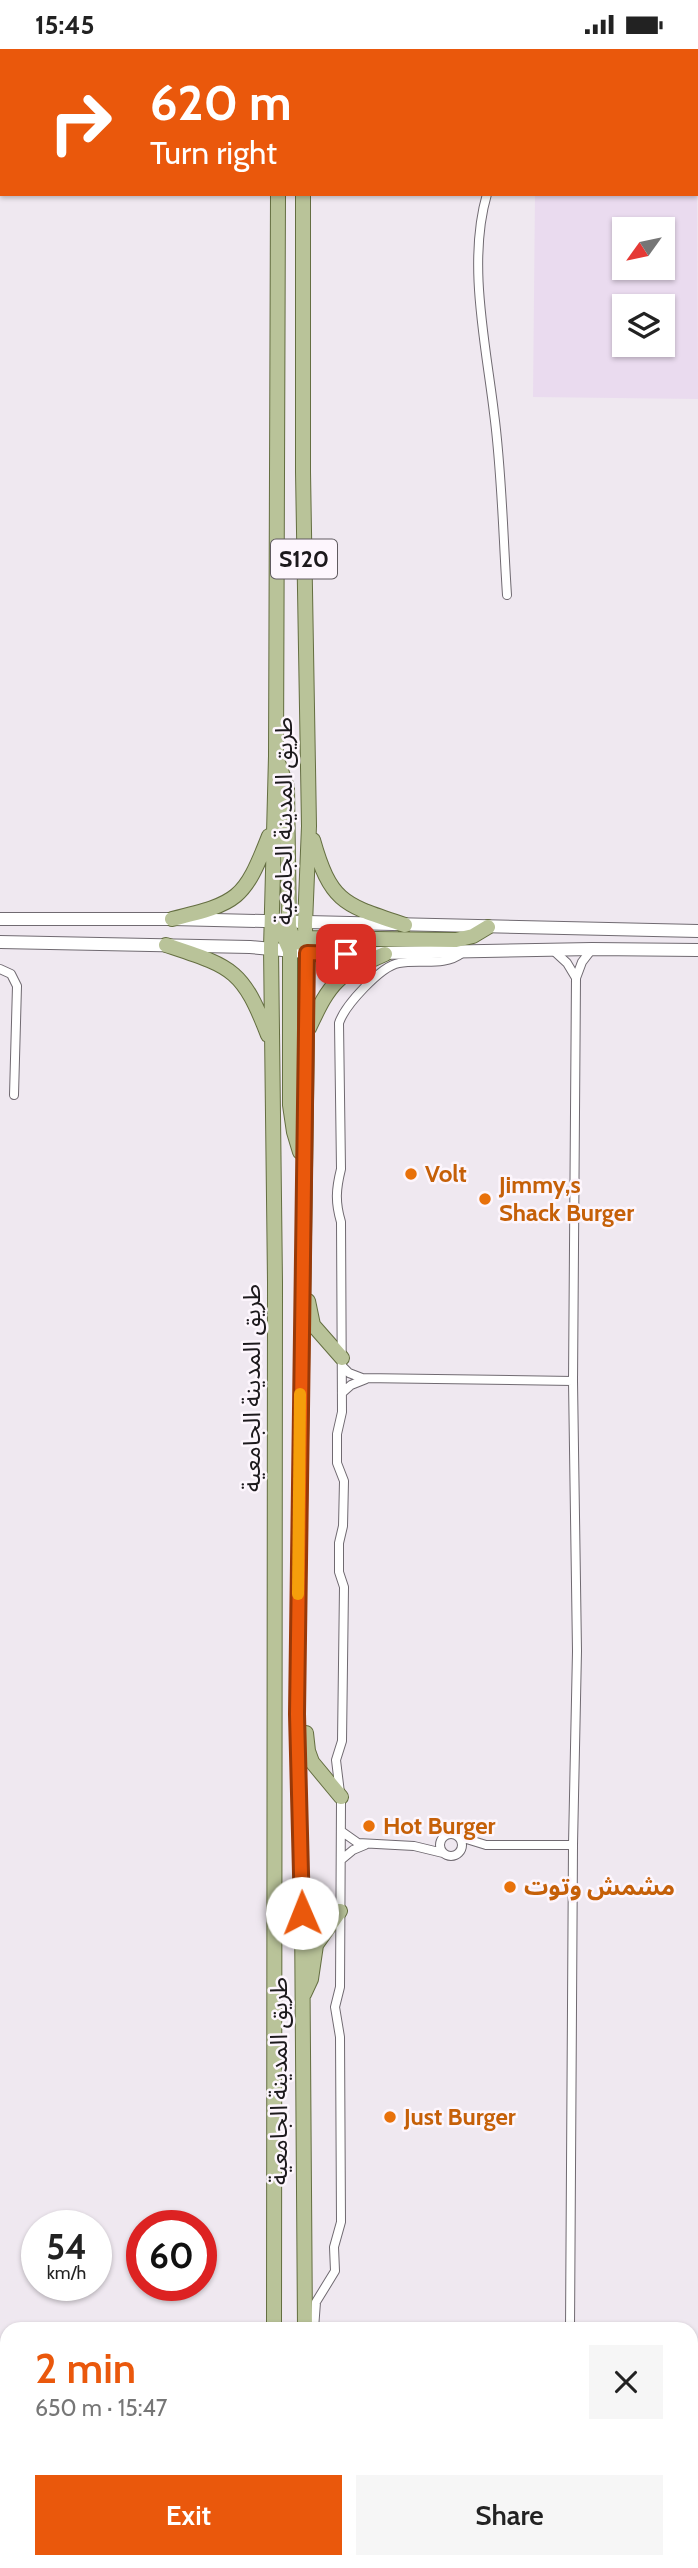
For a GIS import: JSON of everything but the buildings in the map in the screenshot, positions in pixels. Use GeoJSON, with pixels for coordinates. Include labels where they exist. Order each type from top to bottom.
{"type":"FeatureCollection","features":[{"type":"Feature","properties":{"kind":"main road","name":"طريق المدينة الجامعية"},"geometry":{"type":"LineString","coordinates":[[274,2322],[275,1282],[271,948],[276,756],[278,196]]}},
{"type":"Feature","properties":{"kind":"main road","name":"طريق المدينة الجامعية"},"geometry":{"type":"LineString","coordinates":[[303,196],[303,472],[309,826],[298,941],[307,1033],[303,1160],[297,1714],[304,2322]]}},
{"type":"Feature","properties":{"kind":"main road"},"geometry":{"type":"LineString","coordinates":[[276,756],[288,787],[289,923],[298,941],[290,1105],[294,1132],[303,1160]]}},
{"type":"Feature","properties":{"kind":"main road"},"geometry":{"type":"LineString","coordinates":[[309,826],[321,868],[334,891],[356,907],[405,925]]}},
{"type":"Feature","properties":{"kind":"main road"},"geometry":{"type":"LineString","coordinates":[[172,919],[218,907],[241,892],[255,872],[273,828]]}},
{"type":"Feature","properties":{"kind":"main road"},"geometry":{"type":"LineString","coordinates":[[0,919],[172,919],[289,923]]}},
{"type":"Feature","properties":{"kind":"main road"},"geometry":{"type":"LineString","coordinates":[[272,922],[298,941],[386,954],[592,949],[698,950]]}},
{"type":"Feature","properties":{"kind":"main road"},"geometry":{"type":"LineString","coordinates":[[0,941],[271,948],[298,941],[405,925],[698,931]]}},
{"type":"Feature","properties":{"kind":"main road"},"geometry":{"type":"LineString","coordinates":[[298,941],[456,940],[474,936],[488,927]]}},
{"type":"Feature","properties":{"kind":"main road"},"geometry":{"type":"LineString","coordinates":[[166,945],[218,963],[237,976],[252,995],[272,1044]]}},
{"type":"Feature","properties":{"kind":"main road"},"geometry":{"type":"LineString","coordinates":[[307,1033],[327,992],[339,977],[386,954]]}},
{"type":"Feature","properties":{"kind":"main road"},"geometry":{"type":"LineString","coordinates":[[302,1283],[313,1325],[342,1362]]}},
{"type":"Feature","properties":{"kind":"main road"},"geometry":{"type":"LineString","coordinates":[[297,1714],[306,1732],[312,1762],[341,1797]]}},
{"type":"Feature","properties":{"kind":"main road"},"geometry":{"type":"LineString","coordinates":[[301,1997],[311,1979],[316,1945],[340,1911]]}},
{"type":"Feature","properties":{"kind":"street"},"geometry":{"type":"LineString","coordinates":[[487,196],[481,232],[480,301],[497,439],[507,595]]}},
{"type":"Feature","properties":{"kind":"street"},"geometry":{"type":"LineString","coordinates":[[570,2322],[577,1651],[573,1381],[576,978],[592,949]]}},
{"type":"Feature","properties":{"kind":"street"},"geometry":{"type":"LineString","coordinates":[[554,951],[567,963],[576,978]]}},
{"type":"Feature","properties":{"kind":"street"},"geometry":{"type":"LineString","coordinates":[[315,2322],[316,2302],[335,2271],[334,2247],[341,2222],[340,2041],[335,2011],[340,1987],[341,1797],[336,1760],[342,1736],[344,1587],[339,1572],[344,1481],[337,1463],[337,1434],[342,1417],[342,1362],[341,1221],[336,1190],[341,1169],[339,1055],[342,1015],[351,1001],[392,965],[449,960],[463,953]]}},
{"type":"Feature","properties":{"kind":"street"},"geometry":{"type":"LineString","coordinates":[[0,969],[11,974],[17,986],[14,1095]]}},
{"type":"Feature","properties":{"kind":"street"},"geometry":{"type":"LineString","coordinates":[[342,1362],[353,1375],[369,1378],[573,1381]]}},
{"type":"Feature","properties":{"kind":"street"},"geometry":{"type":"LineString","coordinates":[[342,1393],[351,1385],[369,1378]]}},
{"type":"Feature","properties":{"kind":"street"},"geometry":{"type":"LineString","coordinates":[[341,1831],[353,1841],[414,1846],[452,1857],[486,1845]]}},
{"type":"Feature","properties":{"kind":"street"},"geometry":{"type":"LineString","coordinates":[[414,1846],[441,1840],[448,1834],[486,1845],[573,1845]]}},
{"type":"Feature","properties":{"kind":"street"},"geometry":{"type":"LineString","coordinates":[[460,1837],[463,1845],[460,1853]]}},
{"type":"Feature","properties":{"kind":"street"},"geometry":{"type":"LineString","coordinates":[[441,1840],[443,1853]]}},
{"type":"Feature","properties":{"kind":"street"},"geometry":{"type":"LineString","coordinates":[[341,1860],[353,1850],[368,1844]]}},
{"type":"Feature","properties":{"kind":"shaded area"},"geometry":{"type":"Polygon","coordinates":[[[535,196],[697,196],[698,399],[533,397],[535,196]]]}},
{"type":"Feature","properties":{"kind":"slow traffic"},"geometry":{"type":"LineString","coordinates":[[298,1594],[300,1394]]}},
{"type":"Feature","properties":{"kind":"place","name":"Volt"},"geometry":{"type":"Point","coordinates":[411,1174]}},
{"type":"Feature","properties":{"kind":"place","name":"Jimmy,s Shack Burger"},"geometry":{"type":"Point","coordinates":[485,1199]}},
{"type":"Feature","properties":{"kind":"place","name":"Hot Burger"},"geometry":{"type":"Point","coordinates":[369,1826]}},
{"type":"Feature","properties":{"kind":"place","name":"مشمش وتوت"},"geometry":{"type":"Point","coordinates":[510,1887]}},
{"type":"Feature","properties":{"kind":"place","name":"Just Burger"},"geometry":{"type":"Point","coordinates":[390,2117]}},
{"type":"Feature","properties":{"kind":"route"},"geometry":{"type":"LineString","coordinates":[[302,1913],[297,1714],[307,953],[346,954]]}}]}
